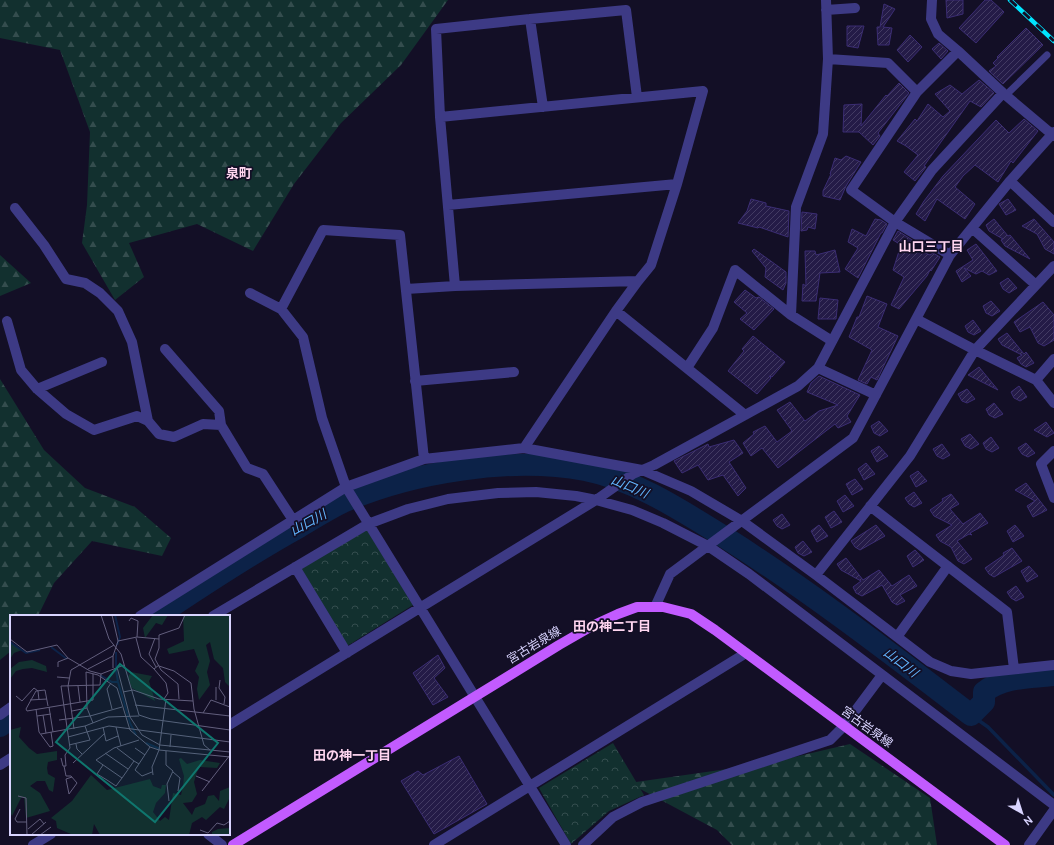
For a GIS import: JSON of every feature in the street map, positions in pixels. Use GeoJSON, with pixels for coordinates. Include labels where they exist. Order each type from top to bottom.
{"type":"FeatureCollection","features":[{"type":"Feature","properties":{"kind":"main road","name":"宮古岩泉線"},"geometry":{"type":"LineString","coordinates":[[233,845],[592,626],[637,607],[663,607],[691,614],[1005,845]]}},
{"type":"Feature","properties":{"kind":"street"},"geometry":{"type":"LineString","coordinates":[[655,607],[670,574],[853,438],[950,255],[1010,181],[1053,134],[1004,94],[938,34],[931,19],[932,0]]}},
{"type":"Feature","properties":{"kind":"street"},"geometry":{"type":"LineString","coordinates":[[791,315],[796,207],[823,134],[828,58],[826,5],[855,8]]}},
{"type":"Feature","properties":{"kind":"street"},"geometry":{"type":"LineString","coordinates":[[455,286],[440,117],[436,29],[530,18],[626,10],[637,97]]}},
{"type":"Feature","properties":{"kind":"street"},"geometry":{"type":"LineString","coordinates":[[530,18],[543,107]]}},
{"type":"Feature","properties":{"kind":"street"},"geometry":{"type":"LineString","coordinates":[[950,255],[895,222],[851,190],[917,92],[958,51]]}},
{"type":"Feature","properties":{"kind":"street"},"geometry":{"type":"LineString","coordinates":[[828,58],[888,63],[917,92]]}},
{"type":"Feature","properties":{"kind":"street"},"geometry":{"type":"LineString","coordinates":[[440,117],[704,91],[677,184],[651,265],[616,311],[524,448]]}},
{"type":"Feature","properties":{"kind":"street"},"geometry":{"type":"LineString","coordinates":[[230,724],[596,500],[637,472],[798,386],[818,368],[895,222],[932,170],[1004,94]]}},
{"type":"Feature","properties":{"kind":"street"},"geometry":{"type":"LineString","coordinates":[[1010,181],[1054,222]]}},
{"type":"Feature","properties":{"kind":"street"},"geometry":{"type":"LineString","coordinates":[[448,205],[677,184]]}},
{"type":"Feature","properties":{"kind":"street"},"geometry":{"type":"LineString","coordinates":[[15,208],[44,245],[66,279],[85,283],[100,293],[118,310],[132,342],[148,421]]}},
{"type":"Feature","properties":{"kind":"street"},"geometry":{"type":"LineString","coordinates":[[972,228],[1036,285]]}},
{"type":"Feature","properties":{"kind":"street"},"geometry":{"type":"LineString","coordinates":[[281,309],[323,230],[400,235],[424,459]]}},
{"type":"Feature","properties":{"kind":"street"},"geometry":{"type":"LineString","coordinates":[[816,575],[910,456],[975,350],[1054,266]]}},
{"type":"Feature","properties":{"kind":"street"},"geometry":{"type":"LineString","coordinates":[[687,368],[713,328],[735,270],[791,315],[832,341]]}},
{"type":"Feature","properties":{"kind":"street"},"geometry":{"type":"LineString","coordinates":[[406,289],[455,286],[638,281]]}},
{"type":"Feature","properties":{"kind":"street"},"geometry":{"type":"LineString","coordinates":[[250,293],[281,309],[303,337],[322,418],[347,490],[566,845]]}},
{"type":"Feature","properties":{"kind":"street"},"geometry":{"type":"LineString","coordinates":[[616,311],[745,414]]}},
{"type":"Feature","properties":{"kind":"street"},"geometry":{"type":"LineString","coordinates":[[916,319],[1036,380],[1054,403]]}},
{"type":"Feature","properties":{"kind":"street"},"geometry":{"type":"LineString","coordinates":[[7,321],[21,370],[37,389],[66,414],[94,430],[137,416],[148,421],[159,434],[174,437],[203,424],[221,425]]}},
{"type":"Feature","properties":{"kind":"street"},"geometry":{"type":"LineString","coordinates":[[165,349],[219,411],[221,425],[247,468],[263,474],[293,520]]}},
{"type":"Feature","properties":{"kind":"street"},"geometry":{"type":"LineString","coordinates":[[1036,380],[1054,359]]}},
{"type":"Feature","properties":{"kind":"street"},"geometry":{"type":"LineString","coordinates":[[37,389],[102,362]]}},
{"type":"Feature","properties":{"kind":"street"},"geometry":{"type":"LineString","coordinates":[[818,368],[876,395]]}},
{"type":"Feature","properties":{"kind":"street"},"geometry":{"type":"LineString","coordinates":[[415,381],[514,372]]}},
{"type":"Feature","properties":{"kind":"street"},"geometry":{"type":"LineString","coordinates":[[142,615],[293,520],[347,490],[424,459],[524,448],[637,472],[691,491],[742,521],[930,662],[951,671],[971,674],[1054,665]]}},
{"type":"Feature","properties":{"kind":"street"},"geometry":{"type":"LineString","coordinates":[[1054,451],[1041,464],[1054,498]]}},
{"type":"Feature","properties":{"kind":"street"},"geometry":{"type":"LineString","coordinates":[[215,615],[367,522],[415,507],[448,499],[498,492],[536,492],[596,500],[632,510],[663,523],[708,546],[750,574],[1054,805]]}},
{"type":"Feature","properties":{"kind":"street"},"geometry":{"type":"LineString","coordinates":[[870,506],[1007,612],[1014,669]]}},
{"type":"Feature","properties":{"kind":"street"},"geometry":{"type":"LineString","coordinates":[[897,638],[948,566]]}},
{"type":"Feature","properties":{"kind":"street"},"geometry":{"type":"LineString","coordinates":[[294,567],[347,653]]}},
{"type":"Feature","properties":{"kind":"street"},"geometry":{"type":"LineString","coordinates":[[434,845],[746,653]]}},
{"type":"Feature","properties":{"kind":"street"},"geometry":{"type":"LineString","coordinates":[[583,845],[613,817],[642,802],[830,740],[844,726],[882,675]]}},
{"type":"Feature","properties":{"kind":"street"},"geometry":{"type":"LineString","coordinates":[[0,715],[10,708]]}},
{"type":"Feature","properties":{"kind":"street"},"geometry":{"type":"LineString","coordinates":[[0,765],[10,759]]}},
{"type":"Feature","properties":{"kind":"street"},"geometry":{"type":"LineString","coordinates":[[1030,845],[1054,810]]}},
{"type":"Feature","properties":{"kind":"street"},"geometry":{"type":"LineString","coordinates":[[33,845],[48,835]]}},
{"type":"Feature","properties":{"kind":"street"},"geometry":{"type":"LineString","coordinates":[[209,835],[222,845]]}},
{"type":"Feature","properties":{"kind":"lane"},"geometry":{"type":"LineString","coordinates":[[1004,94],[1047,54]]}},
{"type":"Feature","properties":{"kind":"green space"},"geometry":{"type":"Polygon","coordinates":[[[0,0],[448,0],[401,65],[341,123],[294,184],[253,251],[197,224],[129,243],[144,277],[115,300],[82,243],[87,205],[90,132],[60,50],[0,38],[0,0]]]}},
{"type":"Feature","properties":{"kind":"green space"},"geometry":{"type":"Polygon","coordinates":[[[0,255],[31,283],[0,296],[0,255]]]}},
{"type":"Feature","properties":{"kind":"green space"},"geometry":{"type":"Polygon","coordinates":[[[0,379],[44,450],[85,488],[135,507],[171,538],[162,556],[92,541],[54,583],[38,615],[10,615],[10,652],[0,660],[0,379]]]}},
{"type":"Feature","properties":{"kind":"green space"},"geometry":{"type":"Polygon","coordinates":[[[367,530],[413,605],[347,646],[301,568],[367,530]]]}},
{"type":"Feature","properties":{"kind":"green space"},"geometry":{"type":"Polygon","coordinates":[[[613,743],[644,795],[609,811],[571,844],[539,788],[613,743]]]}},
{"type":"Feature","properties":{"kind":"green space"},"geometry":{"type":"Polygon","coordinates":[[[850,744],[930,798],[937,845],[732,845],[717,830],[629,783],[769,763],[850,744]]]}},
{"type":"Feature","properties":{"kind":"building"},"geometry":{"type":"Polygon","coordinates":[[[946,0],[963,0],[963,14],[947,18],[946,0]]]}},
{"type":"Feature","properties":{"kind":"building"},"geometry":{"type":"Polygon","coordinates":[[[985,0],[991,0],[1004,12],[976,43],[959,28],[985,0]]]}},
{"type":"Feature","properties":{"kind":"building"},"geometry":{"type":"Polygon","coordinates":[[[884,4],[895,9],[883,27],[892,28],[889,45],[878,45],[877,27],[880,27],[884,4]]]}},
{"type":"Feature","properties":{"kind":"building"},"geometry":{"type":"Polygon","coordinates":[[[847,26],[864,26],[858,48],[847,46],[847,26]]]}},
{"type":"Feature","properties":{"kind":"building"},"geometry":{"type":"Polygon","coordinates":[[[1026,28],[1043,45],[1003,84],[989,71],[996,66],[993,63],[998,58],[997,57],[1026,28]]]}},
{"type":"Feature","properties":{"kind":"building"},"geometry":{"type":"Polygon","coordinates":[[[910,35],[922,47],[908,62],[897,50],[910,35]]]}},
{"type":"Feature","properties":{"kind":"building"},"geometry":{"type":"Polygon","coordinates":[[[939,43],[948,51],[941,59],[932,49],[939,43]]]}},
{"type":"Feature","properties":{"kind":"building"},"geometry":{"type":"Polygon","coordinates":[[[979,80],[994,93],[981,107],[970,101],[915,181],[904,172],[918,155],[897,141],[915,119],[917,121],[928,104],[943,117],[950,111],[935,94],[950,85],[962,94],[979,80]]]}},
{"type":"Feature","properties":{"kind":"building"},"geometry":{"type":"Polygon","coordinates":[[[899,83],[909,93],[878,133],[880,136],[873,145],[859,132],[843,132],[844,105],[862,104],[861,126],[886,95],[887,96],[899,83]]]}},
{"type":"Feature","properties":{"kind":"building"},"geometry":{"type":"Polygon","coordinates":[[[1024,119],[1038,131],[1013,163],[1011,161],[998,182],[975,165],[963,176],[955,187],[975,204],[965,219],[937,199],[925,221],[916,214],[943,176],[996,120],[1009,133],[1024,119]]]}},
{"type":"Feature","properties":{"kind":"building"},"geometry":{"type":"Polygon","coordinates":[[[846,156],[861,162],[846,186],[840,200],[823,196],[823,191],[831,174],[835,158],[841,160],[846,156]]]}},
{"type":"Feature","properties":{"kind":"building"},"geometry":{"type":"Polygon","coordinates":[[[751,199],[766,203],[766,206],[789,211],[788,237],[759,227],[738,223],[747,211],[751,199]]]}},
{"type":"Feature","properties":{"kind":"building"},"geometry":{"type":"Polygon","coordinates":[[[1008,199],[1016,210],[1006,215],[999,204],[1008,199]]]}},
{"type":"Feature","properties":{"kind":"building"},"geometry":{"type":"Polygon","coordinates":[[[802,212],[817,214],[815,229],[808,227],[807,230],[801,231],[802,212]]]}},
{"type":"Feature","properties":{"kind":"building"},"geometry":{"type":"Polygon","coordinates":[[[875,219],[881,220],[887,224],[858,278],[845,269],[858,248],[848,242],[852,229],[866,236],[875,219]]]}},
{"type":"Feature","properties":{"kind":"building"},"geometry":{"type":"Polygon","coordinates":[[[994,219],[1030,259],[1005,246],[1001,240],[1003,239],[989,231],[986,225],[994,219]]]}},
{"type":"Feature","properties":{"kind":"building"},"geometry":{"type":"Polygon","coordinates":[[[1034,219],[1054,242],[1054,254],[1045,249],[1037,234],[1022,226],[1034,219]]]}},
{"type":"Feature","properties":{"kind":"building"},"geometry":{"type":"Polygon","coordinates":[[[898,231],[917,243],[914,248],[930,255],[933,253],[940,257],[931,271],[930,270],[927,276],[899,309],[891,305],[904,277],[893,270],[901,245],[893,240],[898,231]]]}},
{"type":"Feature","properties":{"kind":"building"},"geometry":{"type":"Polygon","coordinates":[[[976,244],[997,271],[989,275],[982,271],[976,274],[964,268],[971,276],[962,282],[956,271],[973,260],[967,250],[976,244]]]}},
{"type":"Feature","properties":{"kind":"building"},"geometry":{"type":"Polygon","coordinates":[[[754,249],[786,272],[786,283],[783,290],[765,277],[766,268],[752,251],[754,249]]]}},
{"type":"Feature","properties":{"kind":"building"},"geometry":{"type":"Polygon","coordinates":[[[835,250],[840,272],[820,273],[816,301],[802,301],[803,284],[806,286],[805,251],[815,251],[816,255],[835,250]]]}},
{"type":"Feature","properties":{"kind":"building"},"geometry":{"type":"Polygon","coordinates":[[[1008,278],[1017,288],[1009,293],[1003,289],[1000,283],[1008,278]]]}},
{"type":"Feature","properties":{"kind":"building"},"geometry":{"type":"Polygon","coordinates":[[[745,290],[756,298],[759,297],[774,309],[754,330],[740,319],[747,313],[734,302],[745,290]]]}},
{"type":"Feature","properties":{"kind":"building"},"geometry":{"type":"Polygon","coordinates":[[[867,296],[887,304],[878,327],[898,336],[877,380],[871,377],[867,384],[858,380],[872,350],[849,337],[867,296]]]}},
{"type":"Feature","properties":{"kind":"building"},"geometry":{"type":"Polygon","coordinates":[[[820,298],[838,300],[836,319],[818,319],[820,298]]]}},
{"type":"Feature","properties":{"kind":"building"},"geometry":{"type":"Polygon","coordinates":[[[991,301],[1000,311],[992,316],[986,313],[983,306],[991,301]]]}},
{"type":"Feature","properties":{"kind":"building"},"geometry":{"type":"Polygon","coordinates":[[[1043,302],[1054,315],[1054,340],[1044,346],[1038,343],[1030,327],[1020,332],[1014,322],[1043,302]]]}},
{"type":"Feature","properties":{"kind":"building"},"geometry":{"type":"Polygon","coordinates":[[[973,320],[981,331],[974,335],[968,332],[965,326],[973,320]]]}},
{"type":"Feature","properties":{"kind":"building"},"geometry":{"type":"Polygon","coordinates":[[[1007,333],[1024,354],[1026,352],[1034,363],[1026,367],[1021,364],[1017,358],[1022,355],[1002,345],[998,339],[1007,333]]]}},
{"type":"Feature","properties":{"kind":"building"},"geometry":{"type":"Polygon","coordinates":[[[753,336],[785,362],[772,377],[769,376],[771,378],[757,394],[728,371],[744,351],[742,349],[753,336]]]}},
{"type":"Feature","properties":{"kind":"building"},"geometry":{"type":"Polygon","coordinates":[[[979,367],[998,390],[968,375],[979,367]]]}},
{"type":"Feature","properties":{"kind":"building"},"geometry":{"type":"Polygon","coordinates":[[[819,376],[860,395],[847,416],[851,422],[838,428],[835,424],[778,468],[762,448],[751,456],[743,443],[754,434],[753,432],[765,426],[777,442],[792,431],[777,410],[790,402],[805,421],[819,411],[838,405],[807,392],[811,383],[819,376]]]}},
{"type":"Feature","properties":{"kind":"building"},"geometry":{"type":"Polygon","coordinates":[[[1019,386],[1027,397],[1020,401],[1014,398],[1011,392],[1019,386]]]}},
{"type":"Feature","properties":{"kind":"building"},"geometry":{"type":"Polygon","coordinates":[[[967,389],[975,399],[967,403],[962,401],[958,394],[967,389]]]}},
{"type":"Feature","properties":{"kind":"building"},"geometry":{"type":"Polygon","coordinates":[[[994,403],[1003,414],[995,418],[989,415],[986,409],[994,403]]]}},
{"type":"Feature","properties":{"kind":"building"},"geometry":{"type":"Polygon","coordinates":[[[879,421],[888,431],[880,436],[874,433],[871,426],[879,421]]]}},
{"type":"Feature","properties":{"kind":"building"},"geometry":{"type":"Polygon","coordinates":[[[1046,422],[1054,433],[1047,437],[1034,430],[1046,422]]]}},
{"type":"Feature","properties":{"kind":"building"},"geometry":{"type":"Polygon","coordinates":[[[970,434],[979,444],[971,449],[965,446],[961,439],[970,434]]]}},
{"type":"Feature","properties":{"kind":"building"},"geometry":{"type":"Polygon","coordinates":[[[991,437],[999,448],[992,452],[986,449],[983,443],[991,437]]]}},
{"type":"Feature","properties":{"kind":"building"},"geometry":{"type":"Polygon","coordinates":[[[734,440],[743,453],[729,462],[746,488],[738,496],[723,475],[708,480],[698,465],[682,473],[674,461],[708,444],[709,447],[734,440]]]}},
{"type":"Feature","properties":{"kind":"building"},"geometry":{"type":"Polygon","coordinates":[[[1026,443],[1035,453],[1028,457],[1022,454],[1018,448],[1026,443]]]}},
{"type":"Feature","properties":{"kind":"building"},"geometry":{"type":"Polygon","coordinates":[[[942,444],[950,455],[943,459],[937,456],[933,449],[942,444]]]}},
{"type":"Feature","properties":{"kind":"building"},"geometry":{"type":"Polygon","coordinates":[[[879,446],[888,456],[877,462],[871,451],[879,446]]]}},
{"type":"Feature","properties":{"kind":"building"},"geometry":{"type":"Polygon","coordinates":[[[866,463],[875,474],[864,480],[858,469],[866,463]]]}},
{"type":"Feature","properties":{"kind":"building"},"geometry":{"type":"Polygon","coordinates":[[[918,471],[927,481],[916,487],[910,476],[918,471]]]}},
{"type":"Feature","properties":{"kind":"building"},"geometry":{"type":"Polygon","coordinates":[[[855,479],[863,489],[852,495],[846,484],[855,479]]]}},
{"type":"Feature","properties":{"kind":"building"},"geometry":{"type":"Polygon","coordinates":[[[1026,483],[1047,510],[1033,517],[1027,506],[1035,501],[1015,490],[1026,483]]]}},
{"type":"Feature","properties":{"kind":"building"},"geometry":{"type":"Polygon","coordinates":[[[914,492],[922,503],[914,507],[909,504],[905,498],[914,492]]]}},
{"type":"Feature","properties":{"kind":"building"},"geometry":{"type":"Polygon","coordinates":[[[951,494],[959,504],[950,509],[963,524],[980,513],[988,523],[970,533],[972,535],[969,534],[957,541],[972,559],[964,564],[958,561],[951,547],[940,541],[936,535],[952,525],[934,516],[930,510],[943,501],[942,499],[951,494]]]}},
{"type":"Feature","properties":{"kind":"building"},"geometry":{"type":"Polygon","coordinates":[[[845,495],[854,506],[843,512],[837,501],[845,495]]]}},
{"type":"Feature","properties":{"kind":"building"},"geometry":{"type":"Polygon","coordinates":[[[834,511],[842,522],[831,528],[825,517],[834,511]]]}},
{"type":"Feature","properties":{"kind":"building"},"geometry":{"type":"Polygon","coordinates":[[[782,514],[790,525],[782,529],[777,526],[773,520],[782,514]]]}},
{"type":"Feature","properties":{"kind":"building"},"geometry":{"type":"Polygon","coordinates":[[[819,525],[828,536],[817,542],[811,531],[819,525]]]}},
{"type":"Feature","properties":{"kind":"building"},"geometry":{"type":"Polygon","coordinates":[[[876,525],[885,536],[860,550],[855,547],[851,541],[876,525]]]}},
{"type":"Feature","properties":{"kind":"building"},"geometry":{"type":"Polygon","coordinates":[[[1015,525],[1024,536],[1013,542],[1007,531],[1015,525]]]}},
{"type":"Feature","properties":{"kind":"building"},"geometry":{"type":"Polygon","coordinates":[[[803,541],[812,552],[804,556],[798,553],[795,547],[803,541]]]}},
{"type":"Feature","properties":{"kind":"building"},"geometry":{"type":"Polygon","coordinates":[[[1012,548],[1022,561],[994,577],[989,574],[985,568],[1004,555],[1003,553],[1012,548]]]}},
{"type":"Feature","properties":{"kind":"building"},"geometry":{"type":"Polygon","coordinates":[[[915,550],[924,560],[913,567],[907,556],[915,550]]]}},
{"type":"Feature","properties":{"kind":"building"},"geometry":{"type":"Polygon","coordinates":[[[846,558],[863,580],[879,570],[892,586],[909,575],[917,586],[900,595],[905,601],[897,605],[892,602],[882,585],[862,596],[856,593],[853,587],[861,581],[841,570],[837,564],[846,558]]]}},
{"type":"Feature","properties":{"kind":"building"},"geometry":{"type":"Polygon","coordinates":[[[1029,566],[1038,576],[1027,582],[1021,571],[1029,566]]]}},
{"type":"Feature","properties":{"kind":"building"},"geometry":{"type":"Polygon","coordinates":[[[1016,586],[1024,597],[1016,601],[1011,598],[1007,592],[1016,586]]]}},
{"type":"Feature","properties":{"kind":"building"},"geometry":{"type":"Polygon","coordinates":[[[438,655],[445,668],[434,678],[448,697],[433,705],[413,673],[438,655]]]}},
{"type":"Feature","properties":{"kind":"building"},"geometry":{"type":"Polygon","coordinates":[[[459,756],[487,804],[434,834],[401,781],[418,771],[423,775],[459,756]]]}},
{"type":"Feature","properties":{"kind":"waterway","name":"山口川"},"geometry":{"type":"LineString","coordinates":[[159,615],[281,537],[337,505],[370,491],[430,475],[462,470],[494,466],[556,466],[585,470],[622,481],[693,517],[758,559],[820,602],[881,646],[971,715],[984,702],[984,692],[1000,683],[1009,680],[1054,675]]}},
{"type":"Feature","properties":{"kind":"waterway"},"geometry":{"type":"LineString","coordinates":[[971,715],[988,727],[1054,795]]}},
{"type":"Feature","properties":{"kind":"waterway","name":"山口川"},"geometry":{"type":"LineString","coordinates":[[0,726],[10,719]]}},
{"type":"Feature","properties":{"kind":"railway"},"geometry":{"type":"LineString","coordinates":[[1010,0],[1054,41]]}},
{"type":"Feature","properties":{"kind":"district","name":"泉町"},"geometry":{"type":"Point","coordinates":[239,173]}},
{"type":"Feature","properties":{"kind":"district","name":"山口三丁目"},"geometry":{"type":"Point","coordinates":[931,246]}},
{"type":"Feature","properties":{"kind":"district","name":"田の神二丁目"},"geometry":{"type":"Point","coordinates":[612,626]}},
{"type":"Feature","properties":{"kind":"district","name":"田の神一丁目"},"geometry":{"type":"Point","coordinates":[352,755]}}]}
